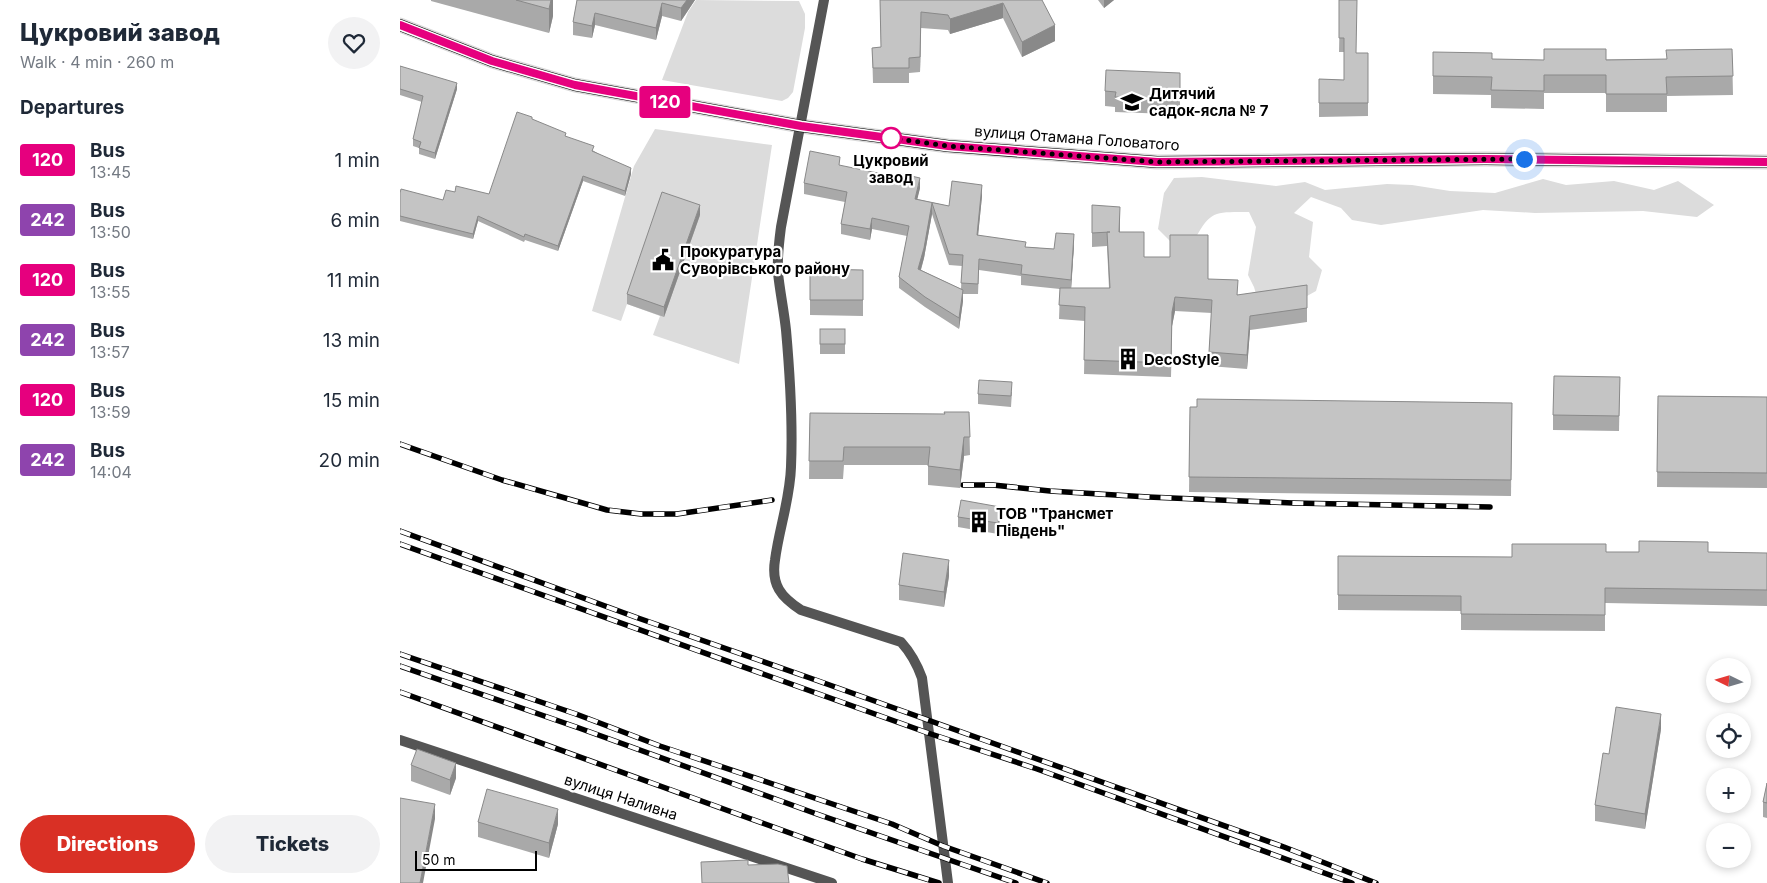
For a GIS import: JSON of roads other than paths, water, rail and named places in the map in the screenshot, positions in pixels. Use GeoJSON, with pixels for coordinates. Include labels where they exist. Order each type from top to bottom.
{"type":"FeatureCollection","features":[{"type":"Feature","properties":{"kind":"main road","name":"вулиця Отамана Головатого"},"geometry":{"type":"LineString","coordinates":[[400,25],[492,61],[575,85],[801,126],[948,146],[1157,162],[1486,159],[1767,162]]}},
{"type":"Feature","properties":{"kind":"street"},"geometry":{"type":"LineString","coordinates":[[824,0],[778,253],[778,272],[788,361],[792,467],[786,510],[777,542],[774,564],[775,578],[778,590],[788,602],[801,610],[901,642],[913,658],[922,678],[948,883]]}},
{"type":"Feature","properties":{"kind":"street","name":"вулиця Наливна"},"geometry":{"type":"LineString","coordinates":[[400,740],[832,883]]}},
{"type":"Feature","properties":{"kind":"railway"},"geometry":{"type":"LineString","coordinates":[[400,444],[502,480],[607,510],[641,514],[677,514],[772,500]]}},
{"type":"Feature","properties":{"kind":"railway"},"geometry":{"type":"LineString","coordinates":[[963,485],[993,485],[1050,491],[1148,497],[1293,503],[1490,507]]}},
{"type":"Feature","properties":{"kind":"railway"},"geometry":{"type":"LineString","coordinates":[[400,531],[638,618],[1284,847],[1376,883]]}},
{"type":"Feature","properties":{"kind":"railway"},"geometry":{"type":"LineString","coordinates":[[400,544],[928,733],[1037,769],[1352,883]]}},
{"type":"Feature","properties":{"kind":"railway"},"geometry":{"type":"LineString","coordinates":[[400,654],[576,714],[660,746],[892,824],[943,846],[1047,883]]}},
{"type":"Feature","properties":{"kind":"railway"},"geometry":{"type":"LineString","coordinates":[[400,666],[1016,883]]}},
{"type":"Feature","properties":{"kind":"railway"},"geometry":{"type":"LineString","coordinates":[[400,692],[862,859],[939,883]]}},
{"type":"Feature","properties":{"kind":"place","name":"Дитячий садок-ясла № 7"},"geometry":{"type":"Point","coordinates":[1132,102]}},
{"type":"Feature","properties":{"kind":"place","name":"Цукровий завод"},"geometry":{"type":"Point","coordinates":[891,138]}},
{"type":"Feature","properties":{"kind":"place","name":"Прокуратура Суворівського району"},"geometry":{"type":"Point","coordinates":[663,260]}},
{"type":"Feature","properties":{"kind":"place","name":"DecoStyle"},"geometry":{"type":"Point","coordinates":[1128,359]}},
{"type":"Feature","properties":{"kind":"place","name":"ТОВ \"Трансмет Південь\""},"geometry":{"type":"Point","coordinates":[979,522]}}]}
